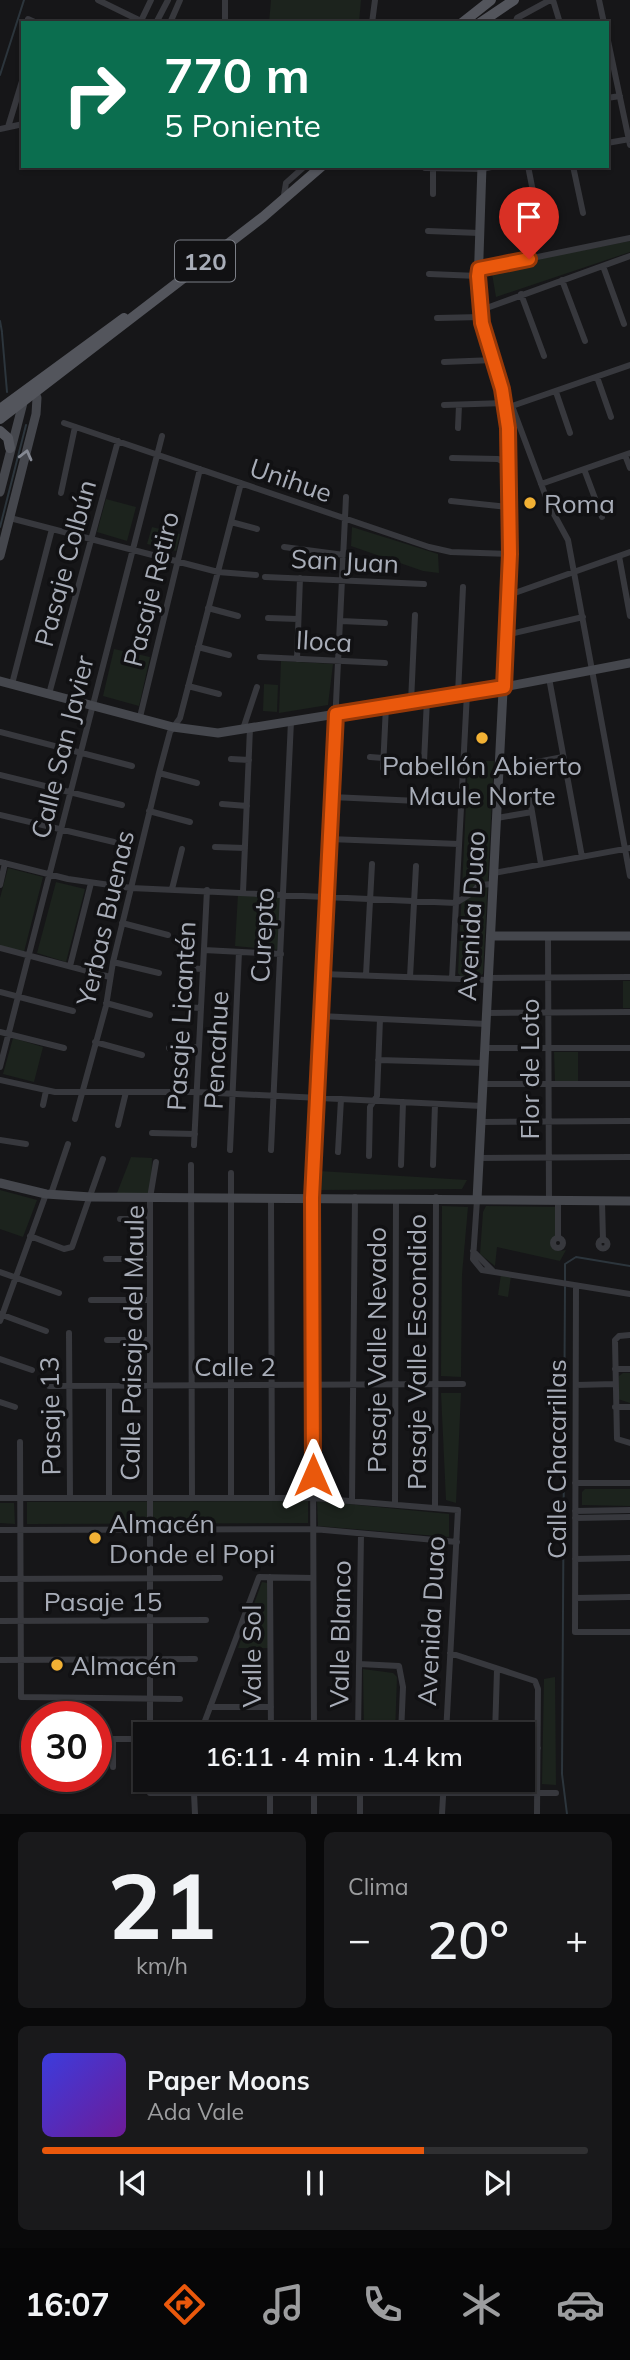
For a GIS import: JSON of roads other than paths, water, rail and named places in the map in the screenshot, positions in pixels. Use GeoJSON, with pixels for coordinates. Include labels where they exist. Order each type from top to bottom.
{"type":"FeatureCollection","features":[{"type":"Feature","properties":{"kind":"main road"},"geometry":{"type":"LineString","coordinates":[[464,21],[475,0]]}},
{"type":"Feature","properties":{"kind":"main road"},"geometry":{"type":"LineString","coordinates":[[485,21],[514,0]]}},
{"type":"Feature","properties":{"kind":"main road"},"geometry":{"type":"LineString","coordinates":[[464,21],[487,1]]}},
{"type":"Feature","properties":{"kind":"main road","name":"120"},"geometry":{"type":"LineString","coordinates":[[0,409],[33,390],[283,201],[320,168]]}},
{"type":"Feature","properties":{"kind":"main road","name":"120"},"geometry":{"type":"LineString","coordinates":[[0,419],[22,403],[33,390]]}},
{"type":"Feature","properties":{"kind":"main road"},"geometry":{"type":"LineString","coordinates":[[0,431],[8,438],[10,448]]}},
{"type":"Feature","properties":{"kind":"street"},"geometry":{"type":"LineString","coordinates":[[98,0],[140,21]]}},
{"type":"Feature","properties":{"kind":"street"},"geometry":{"type":"LineString","coordinates":[[142,21],[151,0]]}},
{"type":"Feature","properties":{"kind":"street"},"geometry":{"type":"LineString","coordinates":[[157,21],[168,0]]}},
{"type":"Feature","properties":{"kind":"street"},"geometry":{"type":"LineString","coordinates":[[171,21],[180,0]]}},
{"type":"Feature","properties":{"kind":"street"},"geometry":{"type":"LineString","coordinates":[[225,0],[225,21]]}},
{"type":"Feature","properties":{"kind":"street"},"geometry":{"type":"LineString","coordinates":[[372,21],[375,0]]}},
{"type":"Feature","properties":{"kind":"street"},"geometry":{"type":"LineString","coordinates":[[517,21],[551,0],[559,21]]}},
{"type":"Feature","properties":{"kind":"street"},"geometry":{"type":"LineString","coordinates":[[599,0],[604,21]]}},
{"type":"Feature","properties":{"kind":"street"},"geometry":{"type":"LineString","coordinates":[[485,21],[487,1]]}},
{"type":"Feature","properties":{"kind":"street"},"geometry":{"type":"LineString","coordinates":[[28,19],[32,21]]}},
{"type":"Feature","properties":{"kind":"street"},"geometry":{"type":"LineString","coordinates":[[609,53],[630,141],[609,143]]}},
{"type":"Feature","properties":{"kind":"street"},"geometry":{"type":"LineString","coordinates":[[8,127],[21,85]]}},
{"type":"Feature","properties":{"kind":"street"},"geometry":{"type":"LineString","coordinates":[[609,98],[620,96]]}},
{"type":"Feature","properties":{"kind":"street"},"geometry":{"type":"LineString","coordinates":[[0,129],[21,124]]}},
{"type":"Feature","properties":{"kind":"street"},"geometry":{"type":"LineString","coordinates":[[283,201],[286,183],[303,168]]}},
{"type":"Feature","properties":{"kind":"street"},"geometry":{"type":"LineString","coordinates":[[433,194],[429,168],[482,168]]}},
{"type":"Feature","properties":{"kind":"street","name":"Avenida Duao"},"geometry":{"type":"LineString","coordinates":[[482,168],[478,272],[481,314],[508,405],[510,554],[473,1251],[494,1272],[573,1286]]}},
{"type":"Feature","properties":{"kind":"street"},"geometry":{"type":"LineString","coordinates":[[528,168],[539,222]]}},
{"type":"Feature","properties":{"kind":"street"},"geometry":{"type":"LineString","coordinates":[[573,168],[583,213]]}},
{"type":"Feature","properties":{"kind":"street"},"geometry":{"type":"LineString","coordinates":[[428,230],[479,233]]}},
{"type":"Feature","properties":{"kind":"street"},"geometry":{"type":"LineString","coordinates":[[429,274],[478,272],[630,239]]}},
{"type":"Feature","properties":{"kind":"street"},"geometry":{"type":"LineString","coordinates":[[437,318],[481,314],[522,294],[630,256]]}},
{"type":"Feature","properties":{"kind":"street"},"geometry":{"type":"LineString","coordinates":[[603,265],[624,324]]}},
{"type":"Feature","properties":{"kind":"street"},"geometry":{"type":"LineString","coordinates":[[562,280],[585,341]]}},
{"type":"Feature","properties":{"kind":"street"},"geometry":{"type":"LineString","coordinates":[[522,294],[544,356]]}},
{"type":"Feature","properties":{"kind":"street"},"geometry":{"type":"LineString","coordinates":[[444,362],[494,360]]}},
{"type":"Feature","properties":{"kind":"street"},"geometry":{"type":"LineString","coordinates":[[444,405],[508,405],[555,392],[630,365]]}},
{"type":"Feature","properties":{"kind":"street"},"geometry":{"type":"LineString","coordinates":[[597,377],[611,418]]}},
{"type":"Feature","properties":{"kind":"street"},"geometry":{"type":"LineString","coordinates":[[0,556],[36,414],[33,390]]}},
{"type":"Feature","properties":{"kind":"street"},"geometry":{"type":"LineString","coordinates":[[555,392],[570,433]]}},
{"type":"Feature","properties":{"kind":"street"},"geometry":{"type":"LineString","coordinates":[[0,492],[22,403]]}},
{"type":"Feature","properties":{"kind":"street"},"geometry":{"type":"LineString","coordinates":[[458,428],[459,405]]}},
{"type":"Feature","properties":{"kind":"street"},"geometry":{"type":"LineString","coordinates":[[508,405],[568,540],[627,849],[630,877]]}},
{"type":"Feature","properties":{"kind":"street","name":"Unihue"},"geometry":{"type":"LineString","coordinates":[[64,423],[442,550],[510,554]]}},
{"type":"Feature","properties":{"kind":"street"},"geometry":{"type":"LineString","coordinates":[[61,493],[75,427]]}},
{"type":"Feature","properties":{"kind":"street","name":"Calle San Javier"},"geometry":{"type":"LineString","coordinates":[[0,1067],[162,436]]}},
{"type":"Feature","properties":{"kind":"street","name":"Pasaje Colbún"},"geometry":{"type":"LineString","coordinates":[[49,694],[118,441]]}},
{"type":"Feature","properties":{"kind":"street"},"geometry":{"type":"LineString","coordinates":[[541,484],[627,454],[630,468]]}},
{"type":"Feature","properties":{"kind":"street"},"geometry":{"type":"LineString","coordinates":[[452,458],[498,459],[508,464]]}},
{"type":"Feature","properties":{"kind":"street","name":"Pasaje Retiro"},"geometry":{"type":"LineString","coordinates":[[140,717],[200,469]]}},
{"type":"Feature","properties":{"kind":"street"},"geometry":{"type":"LineString","coordinates":[[584,470],[602,517]]}},
{"type":"Feature","properties":{"kind":"street","name":"Yerbas Buenas"},"geometry":{"type":"LineString","coordinates":[[75,1119],[106,1003],[113,962],[149,811],[173,727],[180,718],[241,484]]}},
{"type":"Feature","properties":{"kind":"street"},"geometry":{"type":"LineString","coordinates":[[314,1722],[312,1198],[346,498]]}},
{"type":"Feature","properties":{"kind":"street"},"geometry":{"type":"LineString","coordinates":[[451,501],[508,508]]}},
{"type":"Feature","properties":{"kind":"street"},"geometry":{"type":"LineString","coordinates":[[10,518],[218,572],[256,575]]}},
{"type":"Feature","properties":{"kind":"street"},"geometry":{"type":"LineString","coordinates":[[231,522],[257,529]]}},
{"type":"Feature","properties":{"kind":"street"},"geometry":{"type":"LineString","coordinates":[[12,684],[52,529]]}},
{"type":"Feature","properties":{"kind":"street"},"geometry":{"type":"LineString","coordinates":[[284,547],[344,555]]}},
{"type":"Feature","properties":{"kind":"street"},"geometry":{"type":"LineString","coordinates":[[509,595],[630,552]]}},
{"type":"Feature","properties":{"kind":"street"},"geometry":{"type":"LineString","coordinates":[[619,556],[630,616]]}},
{"type":"Feature","properties":{"kind":"street","name":"San Juan"},"geometry":{"type":"LineString","coordinates":[[265,577],[424,584]]}},
{"type":"Feature","properties":{"kind":"street"},"geometry":{"type":"LineString","coordinates":[[297,659],[300,578]]}},
{"type":"Feature","properties":{"kind":"street"},"geometry":{"type":"LineString","coordinates":[[452,979],[461,803],[463,587]]}},
{"type":"Feature","properties":{"kind":"street"},"geometry":{"type":"LineString","coordinates":[[208,608],[238,616]]}},
{"type":"Feature","properties":{"kind":"street"},"geometry":{"type":"LineString","coordinates":[[411,702],[415,615]]}},
{"type":"Feature","properties":{"kind":"street"},"geometry":{"type":"LineString","coordinates":[[506,635],[583,617]]}},
{"type":"Feature","properties":{"kind":"street"},"geometry":{"type":"LineString","coordinates":[[268,618],[298,619]]}},
{"type":"Feature","properties":{"kind":"street"},"geometry":{"type":"LineString","coordinates":[[341,621],[385,623]]}},
{"type":"Feature","properties":{"kind":"street"},"geometry":{"type":"LineString","coordinates":[[198,647],[229,655]]}},
{"type":"Feature","properties":{"kind":"street","name":"Iloca"},"geometry":{"type":"LineString","coordinates":[[260,657],[385,663]]}},
{"type":"Feature","properties":{"kind":"street"},"geometry":{"type":"LineString","coordinates":[[0,681],[202,733],[246,729],[462,694],[630,663]]}},
{"type":"Feature","properties":{"kind":"street"},"geometry":{"type":"LineString","coordinates":[[549,678],[582,857]]}},
{"type":"Feature","properties":{"kind":"street"},"geometry":{"type":"LineString","coordinates":[[188,686],[219,694]]}},
{"type":"Feature","properties":{"kind":"street"},"geometry":{"type":"LineString","coordinates":[[243,892],[249,760],[246,729],[257,687]]}},
{"type":"Feature","properties":{"kind":"street"},"geometry":{"type":"LineString","coordinates":[[424,762],[427,699]]}},
{"type":"Feature","properties":{"kind":"street"},"geometry":{"type":"LineString","coordinates":[[383,768],[386,706]]}},
{"type":"Feature","properties":{"kind":"street","name":"Curepto"},"geometry":{"type":"LineString","coordinates":[[271,1150],[291,721]]}},
{"type":"Feature","properties":{"kind":"street"},"geometry":{"type":"LineString","coordinates":[[0,733],[132,766]]}},
{"type":"Feature","properties":{"kind":"street"},"geometry":{"type":"LineString","coordinates":[[370,757],[383,758]]}},
{"type":"Feature","properties":{"kind":"street"},"geometry":{"type":"LineString","coordinates":[[537,762],[563,757]]}},
{"type":"Feature","properties":{"kind":"street"},"geometry":{"type":"LineString","coordinates":[[231,759],[249,760]]}},
{"type":"Feature","properties":{"kind":"street"},"geometry":{"type":"LineString","coordinates":[[159,773],[197,783]]}},
{"type":"Feature","properties":{"kind":"street"},"geometry":{"type":"LineString","coordinates":[[0,775],[122,805]]}},
{"type":"Feature","properties":{"kind":"street"},"geometry":{"type":"LineString","coordinates":[[331,797],[461,803]]}},
{"type":"Feature","properties":{"kind":"street"},"geometry":{"type":"LineString","coordinates":[[530,800],[541,864]]}},
{"type":"Feature","properties":{"kind":"street"},"geometry":{"type":"LineString","coordinates":[[222,804],[247,806]]}},
{"type":"Feature","properties":{"kind":"street"},"geometry":{"type":"LineString","coordinates":[[149,811],[190,822]]}},
{"type":"Feature","properties":{"kind":"street"},"geometry":{"type":"LineString","coordinates":[[497,818],[532,812]]}},
{"type":"Feature","properties":{"kind":"street"},"geometry":{"type":"LineString","coordinates":[[0,815],[114,842]]}},
{"type":"Feature","properties":{"kind":"street"},"geometry":{"type":"LineString","coordinates":[[329,839],[459,844]]}},
{"type":"Feature","properties":{"kind":"street"},"geometry":{"type":"LineString","coordinates":[[215,847],[245,848]]}},
{"type":"Feature","properties":{"kind":"street"},"geometry":{"type":"LineString","coordinates":[[172,889],[182,849]]}},
{"type":"Feature","properties":{"kind":"street"},"geometry":{"type":"LineString","coordinates":[[494,873],[627,849]]}},
{"type":"Feature","properties":{"kind":"street"},"geometry":{"type":"LineString","coordinates":[[0,885],[3,863],[49,875],[131,888],[456,902],[479,885],[494,884]]}},
{"type":"Feature","properties":{"kind":"street"},"geometry":{"type":"LineString","coordinates":[[366,975],[372,864]]}},
{"type":"Feature","properties":{"kind":"street"},"geometry":{"type":"LineString","coordinates":[[410,976],[416,866]]}},
{"type":"Feature","properties":{"kind":"street"},"geometry":{"type":"LineString","coordinates":[[70,966],[91,883]]}},
{"type":"Feature","properties":{"kind":"street","name":"Pasaje Licantén"},"geometry":{"type":"LineString","coordinates":[[194,1145],[207,890]]}},
{"type":"Feature","properties":{"kind":"street"},"geometry":{"type":"LineString","coordinates":[[122,923],[168,935]]}},
{"type":"Feature","properties":{"kind":"street"},"geometry":{"type":"LineString","coordinates":[[491,936],[630,936]]}},
{"type":"Feature","properties":{"kind":"street","name":"Flor de Loto"},"geometry":{"type":"LineString","coordinates":[[548,936],[549,1158],[558,1238]]}},
{"type":"Feature","properties":{"kind":"street"},"geometry":{"type":"LineString","coordinates":[[0,948],[110,977]]}},
{"type":"Feature","properties":{"kind":"street"},"geometry":{"type":"LineString","coordinates":[[204,950],[281,954]]}},
{"type":"Feature","properties":{"kind":"street","name":"Pencahue"},"geometry":{"type":"LineString","coordinates":[[230,1150],[239,952]]}},
{"type":"Feature","properties":{"kind":"street"},"geometry":{"type":"LineString","coordinates":[[113,962],[159,973]]}},
{"type":"Feature","properties":{"kind":"street"},"geometry":{"type":"LineString","coordinates":[[185,968],[203,968]]}},
{"type":"Feature","properties":{"kind":"street"},"geometry":{"type":"LineString","coordinates":[[323,974],[452,979],[630,977]]}},
{"type":"Feature","properties":{"kind":"street"},"geometry":{"type":"LineString","coordinates":[[0,992],[73,1011]]}},
{"type":"Feature","properties":{"kind":"street"},"geometry":{"type":"LineString","coordinates":[[106,1003],[150,1015]]}},
{"type":"Feature","properties":{"kind":"street"},"geometry":{"type":"LineString","coordinates":[[182,1007],[201,1009]]}},
{"type":"Feature","properties":{"kind":"street"},"geometry":{"type":"LineString","coordinates":[[320,1016],[486,1018],[548,1013],[630,1012]]}},
{"type":"Feature","properties":{"kind":"street"},"geometry":{"type":"LineString","coordinates":[[369,1156],[370,1107],[377,1096],[380,1018]]}},
{"type":"Feature","properties":{"kind":"street"},"geometry":{"type":"LineString","coordinates":[[0,1032],[64,1048]]}},
{"type":"Feature","properties":{"kind":"street"},"geometry":{"type":"LineString","coordinates":[[95,1042],[142,1055]]}},
{"type":"Feature","properties":{"kind":"street"},"geometry":{"type":"LineString","coordinates":[[169,1048],[199,1047]]}},
{"type":"Feature","properties":{"kind":"street"},"geometry":{"type":"LineString","coordinates":[[485,1048],[630,1048]]}},
{"type":"Feature","properties":{"kind":"street"},"geometry":{"type":"LineString","coordinates":[[378,1060],[484,1063]]}},
{"type":"Feature","properties":{"kind":"street"},"geometry":{"type":"LineString","coordinates":[[0,1080],[46,1091],[197,1092],[482,1106]]}},
{"type":"Feature","properties":{"kind":"street"},"geometry":{"type":"LineString","coordinates":[[483,1084],[630,1084]]}},
{"type":"Feature","properties":{"kind":"street"},"geometry":{"type":"LineString","coordinates":[[43,1105],[46,1091]]}},
{"type":"Feature","properties":{"kind":"street"},"geometry":{"type":"LineString","coordinates":[[118,1125],[126,1092]]}},
{"type":"Feature","properties":{"kind":"street"},"geometry":{"type":"LineString","coordinates":[[338,1152],[341,1099]]}},
{"type":"Feature","properties":{"kind":"street"},"geometry":{"type":"LineString","coordinates":[[401,1165],[403,1102]]}},
{"type":"Feature","properties":{"kind":"street"},"geometry":{"type":"LineString","coordinates":[[433,1165],[435,1104]]}},
{"type":"Feature","properties":{"kind":"street"},"geometry":{"type":"LineString","coordinates":[[481,1122],[630,1121]]}},
{"type":"Feature","properties":{"kind":"street"},"geometry":{"type":"LineString","coordinates":[[152,1133],[195,1134]]}},
{"type":"Feature","properties":{"kind":"street"},"geometry":{"type":"LineString","coordinates":[[0,1140],[26,1144]]}},
{"type":"Feature","properties":{"kind":"street"},"geometry":{"type":"LineString","coordinates":[[46,1331],[1,1317],[30,1236],[68,1144]]}},
{"type":"Feature","properties":{"kind":"street"},"geometry":{"type":"LineString","coordinates":[[479,1158],[630,1157]]}},
{"type":"Feature","properties":{"kind":"street"},"geometry":{"type":"LineString","coordinates":[[30,1236],[64,1249],[70,1248],[103,1159]]}},
{"type":"Feature","properties":{"kind":"street","name":"Calle Paisaje del Maule"},"geometry":{"type":"LineString","coordinates":[[150,1722],[150,1198],[156,1162]]}},
{"type":"Feature","properties":{"kind":"street"},"geometry":{"type":"LineString","coordinates":[[191,1165],[192,1498]]}},
{"type":"Feature","properties":{"kind":"street"},"geometry":{"type":"LineString","coordinates":[[231,1173],[231,1498]]}},
{"type":"Feature","properties":{"kind":"street"},"geometry":{"type":"LineString","coordinates":[[0,1183],[48,1194],[91,1197],[630,1200]]}},
{"type":"Feature","properties":{"kind":"street"},"geometry":{"type":"LineString","coordinates":[[352,1500],[355,1197]]}},
{"type":"Feature","properties":{"kind":"street","name":"Pasaje Valle Nevado"},"geometry":{"type":"LineString","coordinates":[[395,1504],[396,1197]]}},
{"type":"Feature","properties":{"kind":"street","name":"Pasaje Valle Escondido"},"geometry":{"type":"LineString","coordinates":[[435,1508],[436,1197]]}},
{"type":"Feature","properties":{"kind":"street"},"geometry":{"type":"LineString","coordinates":[[271,1198],[272,1498]]}},
{"type":"Feature","properties":{"kind":"street"},"geometry":{"type":"LineString","coordinates":[[602,1201],[603,1240]]}},
{"type":"Feature","properties":{"kind":"street"},"geometry":{"type":"LineString","coordinates":[[120,1219],[150,1219]]}},
{"type":"Feature","properties":{"kind":"street"},"geometry":{"type":"LineString","coordinates":[[106,1259],[150,1259]]}},
{"type":"Feature","properties":{"kind":"street"},"geometry":{"type":"LineString","coordinates":[[0,1272],[59,1293]]}},
{"type":"Feature","properties":{"kind":"street"},"geometry":{"type":"LineString","coordinates":[[573,1286],[630,1294]]}},
{"type":"Feature","properties":{"kind":"street","name":"Calle Chacarillas"},"geometry":{"type":"LineString","coordinates":[[573,1286],[576,1385],[575,1632],[630,1632]]}},
{"type":"Feature","properties":{"kind":"street"},"geometry":{"type":"LineString","coordinates":[[91,1300],[150,1300]]}},
{"type":"Feature","properties":{"kind":"street","name":"Pasaje 13"},"geometry":{"type":"LineString","coordinates":[[69,1333],[70,1498]]}},
{"type":"Feature","properties":{"kind":"street"},"geometry":{"type":"LineString","coordinates":[[630,1335],[619,1336],[615,1340],[615,1407],[619,1441],[630,1443]]}},
{"type":"Feature","properties":{"kind":"street"},"geometry":{"type":"LineString","coordinates":[[107,1340],[150,1340]]}},
{"type":"Feature","properties":{"kind":"street"},"geometry":{"type":"LineString","coordinates":[[0,1359],[32,1370]]}},
{"type":"Feature","properties":{"kind":"street"},"geometry":{"type":"LineString","coordinates":[[615,1369],[630,1369]]}},
{"type":"Feature","properties":{"kind":"street","name":"Calle 2"},"geometry":{"type":"LineString","coordinates":[[49,1386],[463,1384]]}},
{"type":"Feature","properties":{"kind":"street"},"geometry":{"type":"LineString","coordinates":[[576,1385],[615,1384]]}},
{"type":"Feature","properties":{"kind":"street"},"geometry":{"type":"LineString","coordinates":[[109,1386],[109,1498]]}},
{"type":"Feature","properties":{"kind":"street"},"geometry":{"type":"LineString","coordinates":[[0,1402],[15,1407]]}},
{"type":"Feature","properties":{"kind":"street"},"geometry":{"type":"LineString","coordinates":[[615,1407],[630,1407]]}},
{"type":"Feature","properties":{"kind":"street"},"geometry":{"type":"LineString","coordinates":[[20,1442],[22,1697],[180,1699]]}},
{"type":"Feature","properties":{"kind":"street"},"geometry":{"type":"LineString","coordinates":[[575,1483],[630,1483]]}},
{"type":"Feature","properties":{"kind":"street"},"geometry":{"type":"LineString","coordinates":[[0,1499],[313,1498],[435,1508]]}},
{"type":"Feature","properties":{"kind":"street","name":"Avenida Duao"},"geometry":{"type":"LineString","coordinates":[[435,1508],[458,1510],[447,1722]]}},
{"type":"Feature","properties":{"kind":"street"},"geometry":{"type":"LineString","coordinates":[[575,1514],[630,1510]]}},
{"type":"Feature","properties":{"kind":"street"},"geometry":{"type":"LineString","coordinates":[[575,1514],[630,1517]]}},
{"type":"Feature","properties":{"kind":"street"},"geometry":{"type":"LineString","coordinates":[[0,1530],[313,1529],[457,1542]]}},
{"type":"Feature","properties":{"kind":"street","name":"Valle Blanco"},"geometry":{"type":"LineString","coordinates":[[358,1722],[361,1534]]}},
{"type":"Feature","properties":{"kind":"street"},"geometry":{"type":"LineString","coordinates":[[575,1559],[630,1558]]}},
{"type":"Feature","properties":{"kind":"street"},"geometry":{"type":"LineString","coordinates":[[204,1722],[259,1577],[313,1578]]}},
{"type":"Feature","properties":{"kind":"street","name":"Valle Sol"},"geometry":{"type":"LineString","coordinates":[[270,1577],[271,1722]]}},
{"type":"Feature","properties":{"kind":"street"},"geometry":{"type":"LineString","coordinates":[[0,1579],[220,1578]]}},
{"type":"Feature","properties":{"kind":"street"},"geometry":{"type":"LineString","coordinates":[[575,1598],[630,1597]]}},
{"type":"Feature","properties":{"kind":"street","name":"Pasaje 15"},"geometry":{"type":"LineString","coordinates":[[0,1621],[206,1620]]}},
{"type":"Feature","properties":{"kind":"street"},"geometry":{"type":"LineString","coordinates":[[450,1653],[535,1681],[538,1689],[537,1814]]}},
{"type":"Feature","properties":{"kind":"street"},"geometry":{"type":"LineString","coordinates":[[0,1660],[195,1659]]}},
{"type":"Feature","properties":{"kind":"street"},"geometry":{"type":"LineString","coordinates":[[359,1664],[399,1666],[403,1687],[402,1722]]}},
{"type":"Feature","properties":{"kind":"street"},"geometry":{"type":"LineString","coordinates":[[495,1722],[497,1670]]}},
{"type":"Feature","properties":{"kind":"street"},"geometry":{"type":"LineString","coordinates":[[210,1707],[271,1707]]}},
{"type":"Feature","properties":{"kind":"street"},"geometry":{"type":"LineString","coordinates":[[113,1767],[113,1739],[133,1739]]}},
{"type":"Feature","properties":{"kind":"street"},"geometry":{"type":"LineString","coordinates":[[150,1792],[314,1792],[314,1814]]}},
{"type":"Feature","properties":{"kind":"street"},"geometry":{"type":"LineString","coordinates":[[360,1792],[360,1814]]}},
{"type":"Feature","properties":{"kind":"street"},"geometry":{"type":"LineString","coordinates":[[442,1814],[443,1792]]}},
{"type":"Feature","properties":{"kind":"street"},"geometry":{"type":"LineString","coordinates":[[537,1792],[556,1793]]}},
{"type":"Feature","properties":{"kind":"street"},"geometry":{"type":"LineString","coordinates":[[194,1793],[195,1814]]}},
{"type":"Feature","properties":{"kind":"street"},"geometry":{"type":"LineString","coordinates":[[270,1793],[270,1814]]}},
{"type":"Feature","properties":{"kind":"waterway"},"geometry":{"type":"LineString","coordinates":[[0,75],[24,0]]}},
{"type":"Feature","properties":{"kind":"waterway"},"geometry":{"type":"LineString","coordinates":[[0,321],[2,332]]}},
{"type":"Feature","properties":{"kind":"waterway"},"geometry":{"type":"LineString","coordinates":[[2,333],[7,392]]}},
{"type":"Feature","properties":{"kind":"waterway"},"geometry":{"type":"LineString","coordinates":[[0,527],[26,425]]}},
{"type":"Feature","properties":{"kind":"waterway"},"geometry":{"type":"LineString","coordinates":[[565,1281],[565,1264],[576,1257],[630,1266]]}},
{"type":"Feature","properties":{"kind":"waterway"},"geometry":{"type":"LineString","coordinates":[[565,1287],[562,1774],[567,1814]]}},
{"type":"Feature","properties":{"kind":"place","name":"Roma"},"geometry":{"type":"Point","coordinates":[530,503]}},
{"type":"Feature","properties":{"kind":"place","name":"Pabellón Abierto Maule Norte"},"geometry":{"type":"Point","coordinates":[482,738]}},
{"type":"Feature","properties":{"kind":"place","name":"Almacén Donde el Popi"},"geometry":{"type":"Point","coordinates":[95,1538]}},
{"type":"Feature","properties":{"kind":"place","name":"Almacén"},"geometry":{"type":"Point","coordinates":[57,1665]}}]}
